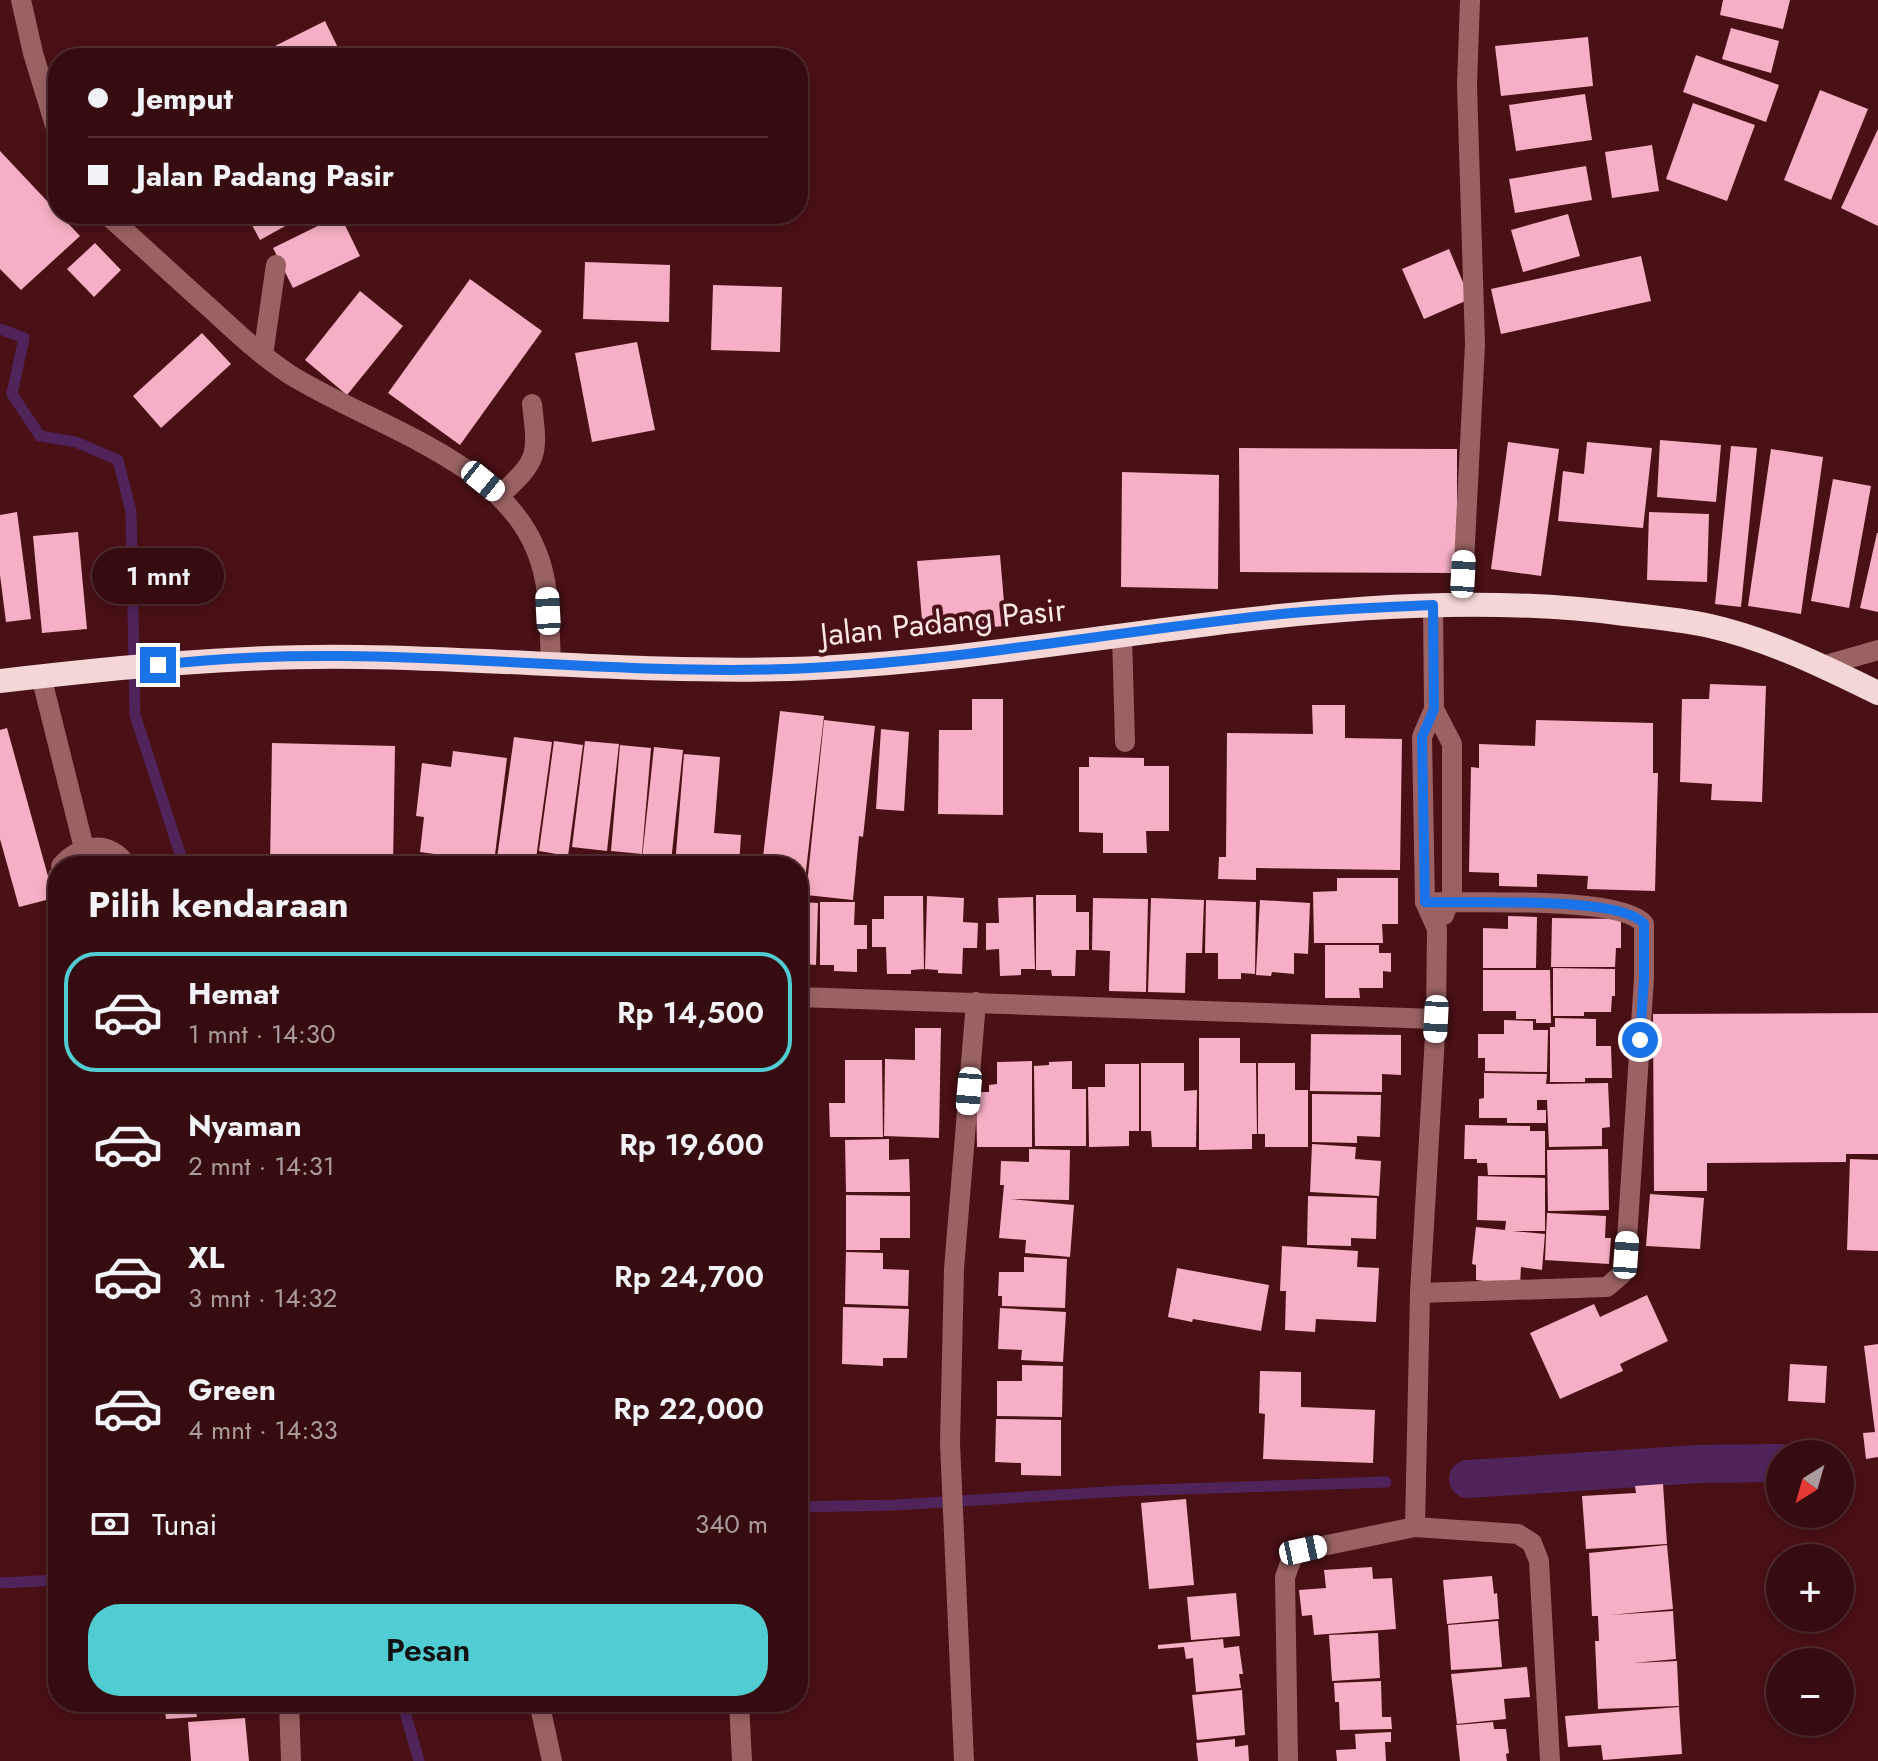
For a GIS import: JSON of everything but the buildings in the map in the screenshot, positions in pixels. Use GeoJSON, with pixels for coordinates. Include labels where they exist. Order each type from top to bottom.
{"type":"FeatureCollection","features":[{"type":"Feature","properties":{"kind":"highway","name":"Jalan Padang Pasir"},"geometry":{"type":"LineString","coordinates":[[0,681],[187,662],[361,657],[737,670],[874,665],[1291,613],[1462,603],[1573,607],[1713,626],[1822,666],[1878,693]]}},
{"type":"Feature","properties":{"kind":"street"},"geometry":{"type":"LineString","coordinates":[[21,0],[48,102]]}},
{"type":"Feature","properties":{"kind":"street"},"geometry":{"type":"LineString","coordinates":[[1462,603],[1475,344],[1467,100],[1470,0]]}},
{"type":"Feature","properties":{"kind":"street"},"geometry":{"type":"LineString","coordinates":[[117,224],[263,355],[332,398],[459,465],[506,500],[536,550],[546,585],[551,664]]}},
{"type":"Feature","properties":{"kind":"street"},"geometry":{"type":"LineString","coordinates":[[263,355],[276,265]]}},
{"type":"Feature","properties":{"kind":"street"},"geometry":{"type":"LineString","coordinates":[[506,500],[534,456],[536,443],[532,404]]}},
{"type":"Feature","properties":{"kind":"street"},"geometry":{"type":"LineString","coordinates":[[1415,1527],[1420,1293],[1436,1019],[1437,929],[1425,902],[1422,737],[1434,709],[1433,605]]}},
{"type":"Feature","properties":{"kind":"street"},"geometry":{"type":"LineString","coordinates":[[1122,635],[1125,742]]}},
{"type":"Feature","properties":{"kind":"street"},"geometry":{"type":"LineString","coordinates":[[1822,666],[1878,650]]}},
{"type":"Feature","properties":{"kind":"street"},"geometry":{"type":"LineString","coordinates":[[41,676],[84,848]]}},
{"type":"Feature","properties":{"kind":"street"},"geometry":{"type":"LineString","coordinates":[[1434,709],[1452,744],[1450,903],[1437,929]]}},
{"type":"Feature","properties":{"kind":"street"},"geometry":{"type":"LineString","coordinates":[[70,856],[84,848],[99,847],[113,851],[118,856]]}},
{"type":"Feature","properties":{"kind":"street"},"geometry":{"type":"LineString","coordinates":[[1420,1293],[1607,1287],[1622,1274],[1626,1255],[1644,978],[1644,924],[1634,914],[1614,909],[1542,903],[1425,902]]}},
{"type":"Feature","properties":{"kind":"street"},"geometry":{"type":"LineString","coordinates":[[808,997],[1436,1019]]}},
{"type":"Feature","properties":{"kind":"street"},"geometry":{"type":"LineString","coordinates":[[964,1761],[952,1484],[954,1269],[976,1002]]}},
{"type":"Feature","properties":{"kind":"street"},"geometry":{"type":"LineString","coordinates":[[1288,1761],[1285,1577],[1292,1558],[1303,1550],[1415,1527],[1518,1534],[1532,1543],[1539,1561],[1550,1761]]}},
{"type":"Feature","properties":{"kind":"street"},"geometry":{"type":"LineString","coordinates":[[289,1712],[291,1761]]}},
{"type":"Feature","properties":{"kind":"street"},"geometry":{"type":"LineString","coordinates":[[541,1712],[552,1761]]}},
{"type":"Feature","properties":{"kind":"street"},"geometry":{"type":"LineString","coordinates":[[740,1712],[742,1761]]}},
{"type":"Feature","properties":{"kind":"waterway"},"geometry":{"type":"LineString","coordinates":[[0,329],[24,338],[12,394],[40,436],[76,442],[118,460],[131,511],[135,715],[181,856]]}},
{"type":"Feature","properties":{"kind":"waterway"},"geometry":{"type":"LineString","coordinates":[[1468,1479],[1699,1464],[1766,1463]]}},
{"type":"Feature","properties":{"kind":"waterway"},"geometry":{"type":"LineString","coordinates":[[808,1507],[1386,1482]]}},
{"type":"Feature","properties":{"kind":"waterway"},"geometry":{"type":"LineString","coordinates":[[0,1583],[48,1581]]}},
{"type":"Feature","properties":{"kind":"waterway"},"geometry":{"type":"LineString","coordinates":[[405,1712],[419,1761]]}},
{"type":"Feature","properties":{"kind":"route"},"geometry":{"type":"LineString","coordinates":[[158,665],[270,658],[361,657],[737,670],[874,665],[1291,613],[1433,605],[1434,709],[1422,737],[1425,902],[1542,903],[1614,909],[1634,914],[1644,924],[1640,1040]]}}]}
